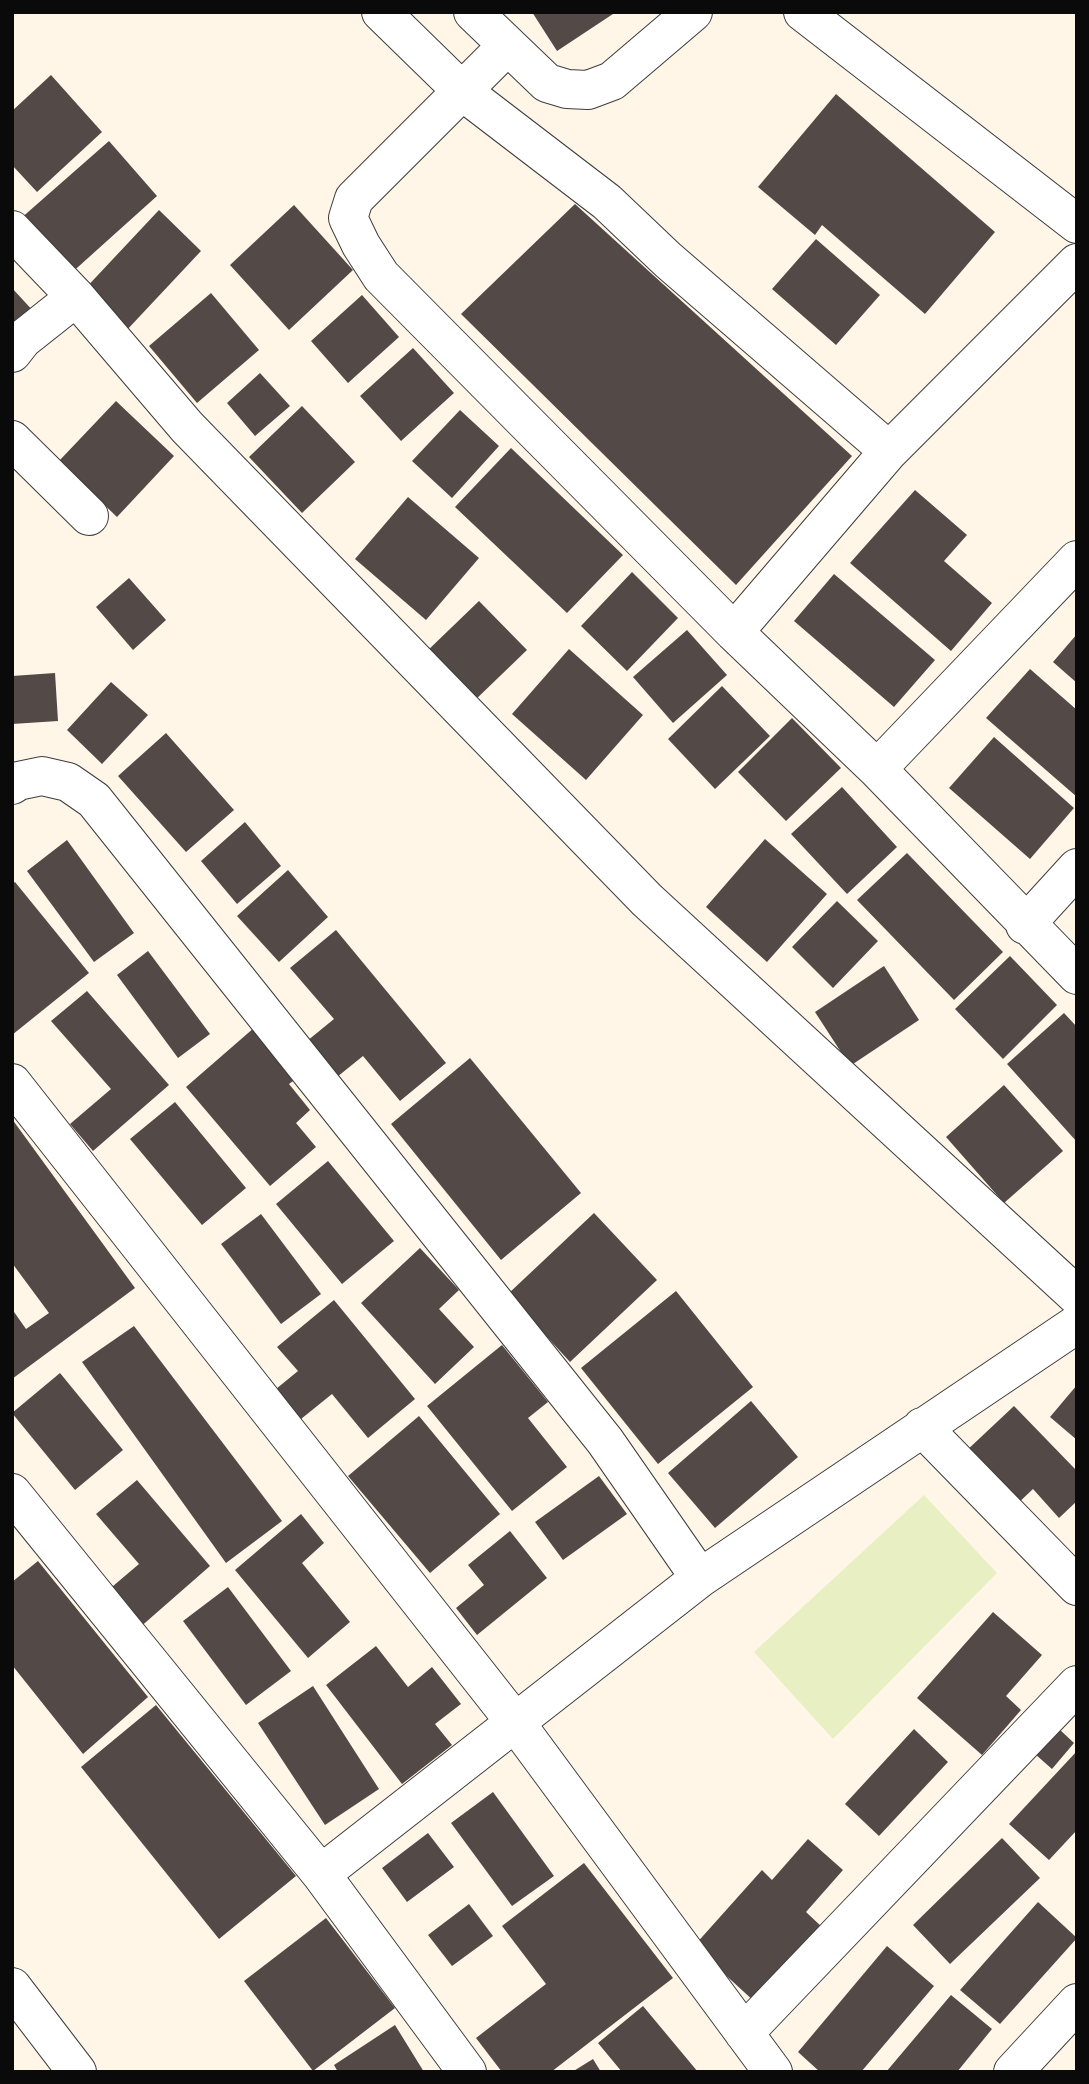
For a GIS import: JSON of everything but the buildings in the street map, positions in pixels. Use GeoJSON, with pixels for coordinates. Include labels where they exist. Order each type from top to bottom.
{"type":"FeatureCollection","features":[{"type":"Feature","properties":{"kind":"street"},"geometry":{"type":"LineString","coordinates":[[381,12],[462,91],[607,202],[668,260],[889,451]]}},
{"type":"Feature","properties":{"kind":"street"},"geometry":{"type":"LineString","coordinates":[[473,12],[547,82],[567,89],[588,90],[612,81],[693,12]]}},
{"type":"Feature","properties":{"kind":"street"},"geometry":{"type":"LineString","coordinates":[[803,12],[1077,224]]}},
{"type":"Feature","properties":{"kind":"street"},"geometry":{"type":"LineString","coordinates":[[507,46],[354,199],[348,218],[361,246],[381,276],[734,632],[877,769],[1025,925],[1077,975]]}},
{"type":"Feature","properties":{"kind":"street"},"geometry":{"type":"LineString","coordinates":[[12,230],[76,297],[187,427],[647,900],[1077,1296]]}},
{"type":"Feature","properties":{"kind":"street"},"geometry":{"type":"LineString","coordinates":[[734,632],[889,451],[1077,263]]}},
{"type":"Feature","properties":{"kind":"street"},"geometry":{"type":"LineString","coordinates":[[12,353],[23,340],[76,297]]}},
{"type":"Feature","properties":{"kind":"street"},"geometry":{"type":"LineString","coordinates":[[12,440],[89,516]]}},
{"type":"Feature","properties":{"kind":"street"},"geometry":{"type":"LineString","coordinates":[[877,769],[1077,560]]}},
{"type":"Feature","properties":{"kind":"street"},"geometry":{"type":"LineString","coordinates":[[12,785],[42,776],[68,782],[94,800],[605,1441],[700,1578]]}},
{"type":"Feature","properties":{"kind":"street"},"geometry":{"type":"LineString","coordinates":[[1025,925],[1077,868]]}},
{"type":"Feature","properties":{"kind":"street"},"geometry":{"type":"LineString","coordinates":[[12,1083],[515,1722],[773,2072]]}},
{"type":"Feature","properties":{"kind":"street"},"geometry":{"type":"LineString","coordinates":[[321,1874],[700,1578],[1077,1324]]}},
{"type":"Feature","properties":{"kind":"street"},"geometry":{"type":"LineString","coordinates":[[922,1427],[1077,1586]]}},
{"type":"Feature","properties":{"kind":"street"},"geometry":{"type":"LineString","coordinates":[[12,1493],[321,1874],[467,2072]]}},
{"type":"Feature","properties":{"kind":"street"},"geometry":{"type":"LineString","coordinates":[[744,2034],[1077,1685]]}},
{"type":"Feature","properties":{"kind":"street"},"geometry":{"type":"LineString","coordinates":[[12,1987],[76,2072]]}},
{"type":"Feature","properties":{"kind":"street"},"geometry":{"type":"LineString","coordinates":[[1013,2072],[1077,2003]]}},
{"type":"Feature","properties":{"kind":"green space"},"geometry":{"type":"Polygon","coordinates":[[[924,1495],[997,1573],[833,1739],[754,1652],[924,1495]]]}}]}
